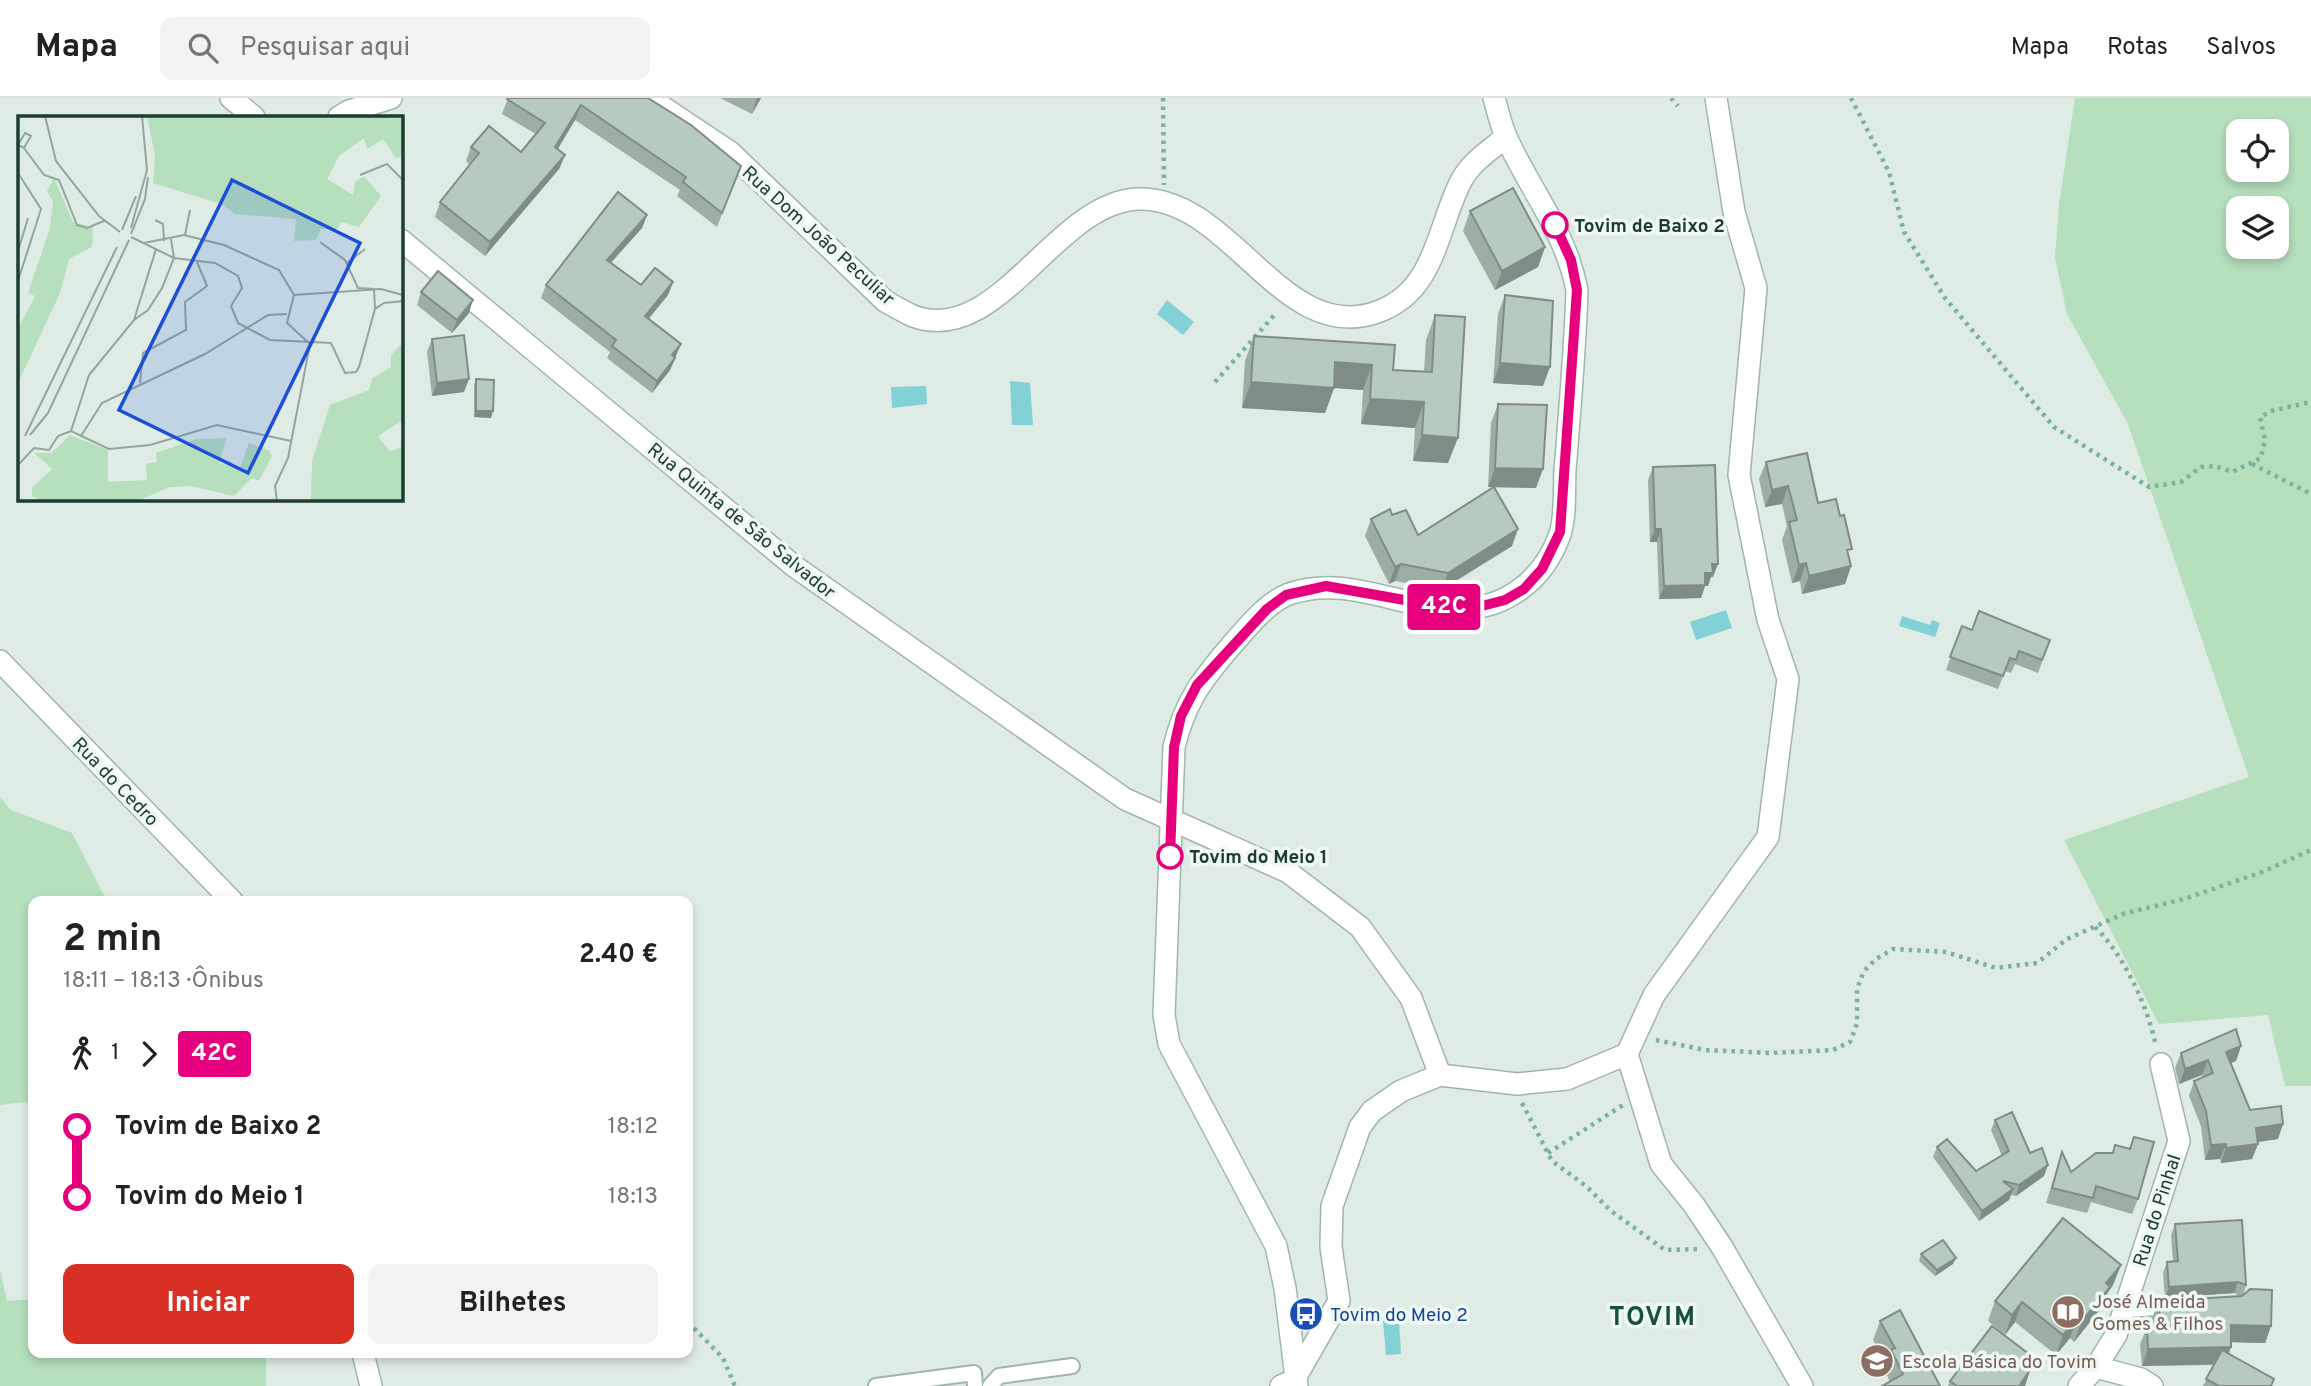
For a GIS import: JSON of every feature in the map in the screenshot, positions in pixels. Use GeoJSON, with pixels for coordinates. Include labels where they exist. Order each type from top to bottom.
{"type":"FeatureCollection","features":[{"type":"Feature","properties":{"kind":"street"},"geometry":{"type":"LineString","coordinates":[[231,98],[253,116]]}},
{"type":"Feature","properties":{"kind":"street"},"geometry":{"type":"LineString","coordinates":[[342,116],[349,111],[391,98]]}},
{"type":"Feature","properties":{"kind":"street","name":"Rua Dom João Peculiar"},"geometry":{"type":"LineString","coordinates":[[649,98],[730,152],[885,301],[915,317],[946,319],[970,313],[993,301],[1084,218],[1104,206],[1135,199],[1160,199]]}},
{"type":"Feature","properties":{"kind":"street"},"geometry":{"type":"LineString","coordinates":[[1290,1384],[1285,1288],[1276,1246],[1169,1044],[1164,1014],[1174,747],[1181,716],[1197,685],[1241,635],[1286,595],[1326,586],[1455,609],[1478,607],[1505,600],[1524,589],[1542,569],[1554,545],[1560,532],[1577,290],[1571,260],[1555,225],[1506,137],[1493,98]]}},
{"type":"Feature","properties":{"kind":"street"},"geometry":{"type":"LineString","coordinates":[[1716,98],[1734,212],[1756,288],[1740,475],[1768,620],[1788,679],[1768,837],[1654,995],[1630,1046],[1639,1095],[1661,1164],[1695,1205],[1802,1386]]}},
{"type":"Feature","properties":{"kind":"street"},"geometry":{"type":"LineString","coordinates":[[1160,199],[1206,223],[1305,306],[1331,315],[1356,317],[1380,311],[1407,296],[1423,278],[1462,180],[1478,159],[1506,137]]}},
{"type":"Feature","properties":{"kind":"street","name":"Rua Quinta de São Salvador"},"geometry":{"type":"LineString","coordinates":[[402,241],[794,566],[1125,799],[1288,872],[1360,927],[1411,998],[1440,1075]]}},
{"type":"Feature","properties":{"kind":"street","name":"Rua do Cedro"},"geometry":{"type":"LineString","coordinates":[[0,661],[227,896]]}},
{"type":"Feature","properties":{"kind":"street"},"geometry":{"type":"LineString","coordinates":[[1290,1384],[1339,1301],[1331,1247],[1332,1206],[1360,1127],[1372,1111],[1401,1091],[1440,1075],[1512,1083],[1567,1079],[1630,1046]]}},
{"type":"Feature","properties":{"kind":"street","name":"Rua do Pinhal"},"geometry":{"type":"LineString","coordinates":[[2079,1386],[2096,1367],[2116,1335],[2179,1141],[2161,1064]]}},
{"type":"Feature","properties":{"kind":"street"},"geometry":{"type":"LineString","coordinates":[[364,1358],[371,1386]]}},
{"type":"Feature","properties":{"kind":"street"},"geometry":{"type":"LineString","coordinates":[[2096,1367],[2141,1379],[2152,1386]]}},
{"type":"Feature","properties":{"kind":"lane"},"geometry":{"type":"LineString","coordinates":[[2124,1310],[2193,1306]]}},
{"type":"Feature","properties":{"kind":"lane"},"geometry":{"type":"LineString","coordinates":[[990,1386],[999,1376],[1072,1366]]}},
{"type":"Feature","properties":{"kind":"lane"},"geometry":{"type":"LineString","coordinates":[[876,1386],[974,1373],[975,1386]]}},
{"type":"Feature","properties":{"kind":"path"},"geometry":{"type":"LineString","coordinates":[[1160,199],[1164,186],[1163,98]]}},
{"type":"Feature","properties":{"kind":"path"},"geometry":{"type":"LineString","coordinates":[[1671,98],[1678,106]]}},
{"type":"Feature","properties":{"kind":"path"},"geometry":{"type":"LineString","coordinates":[[1851,98],[1889,172],[1904,232],[1945,298],[2054,427],[2149,487],[2181,482],[2201,467],[2215,466],[2232,472],[2251,464],[2261,458],[2264,440],[2260,417],[2271,411],[2311,402]]}},
{"type":"Feature","properties":{"kind":"path"},"geometry":{"type":"LineString","coordinates":[[1215,382],[1278,310]]}},
{"type":"Feature","properties":{"kind":"path"},"geometry":{"type":"LineString","coordinates":[[2251,464],[2311,494]]}},
{"type":"Feature","properties":{"kind":"path"},"geometry":{"type":"LineString","coordinates":[[1630,1046],[1671,1041],[1731,1052],[1833,1050],[1850,1042],[1857,1024],[1857,989],[1864,971],[1876,959],[1893,949],[1946,952],[1963,956],[1982,966],[2006,969],[2037,963],[2067,939],[2123,915],[2157,908],[2262,872],[2311,850]]}},
{"type":"Feature","properties":{"kind":"path"},"geometry":{"type":"LineString","coordinates":[[2095,927],[2107,939],[2139,999],[2153,1031],[2161,1064]]}},
{"type":"Feature","properties":{"kind":"path"},"geometry":{"type":"LineString","coordinates":[[1512,1083],[1552,1161],[1586,1186],[1611,1210],[1665,1250],[1722,1248]]}},
{"type":"Feature","properties":{"kind":"path"},"geometry":{"type":"LineString","coordinates":[[1548,1153],[1639,1095]]}},
{"type":"Feature","properties":{"kind":"path"},"geometry":{"type":"LineString","coordinates":[[693,1327],[723,1358],[735,1386]]}},
{"type":"Feature","properties":{"kind":"green space"},"geometry":{"type":"Polygon","coordinates":[[[2075,98],[2311,98],[2311,1086],[2285,1086],[2268,1015],[2159,1024],[2064,840],[2249,777],[2128,424],[2067,314],[2055,258],[2059,204],[2075,98]]]}},
{"type":"Feature","properties":{"kind":"green space"},"geometry":{"type":"Polygon","coordinates":[[[0,797],[11,810],[72,833],[104,896],[28,896],[28,1102],[0,1105],[0,797]]]}},
{"type":"Feature","properties":{"kind":"green space"},"geometry":{"type":"Polygon","coordinates":[[[0,1270],[7,1301],[28,1299],[28,1358],[266,1358],[266,1386],[0,1386],[0,1270]]]}},
{"type":"Feature","properties":{"kind":"water"},"geometry":{"type":"Polygon","coordinates":[[[1167,300],[1194,322],[1183,335],[1157,314],[1167,300]]]}},
{"type":"Feature","properties":{"kind":"water"},"geometry":{"type":"Polygon","coordinates":[[[1010,381],[1030,383],[1033,425],[1012,425],[1010,381]]]}},
{"type":"Feature","properties":{"kind":"water"},"geometry":{"type":"Polygon","coordinates":[[[926,386],[927,404],[892,408],[891,387],[926,386]]]}},
{"type":"Feature","properties":{"kind":"water"},"geometry":{"type":"Polygon","coordinates":[[[1726,610],[1732,628],[1696,640],[1690,622],[1726,610]]]}},
{"type":"Feature","properties":{"kind":"water"},"geometry":{"type":"Polygon","coordinates":[[[1902,616],[1930,625],[1932,620],[1940,623],[1935,637],[1899,626],[1902,616]]]}},
{"type":"Feature","properties":{"kind":"water"},"geometry":{"type":"Polygon","coordinates":[[[1399,1320],[1401,1354],[1386,1355],[1383,1321],[1399,1320]]]}},
{"type":"Feature","properties":{"kind":"building"},"geometry":{"type":"Polygon","coordinates":[[[508,98],[648,98],[691,125],[741,166],[722,213],[683,182],[686,177],[581,105],[555,147],[565,155],[490,242],[440,202],[479,153],[471,147],[489,126],[521,152],[545,123],[508,98]]]}},
{"type":"Feature","properties":{"kind":"building"},"geometry":{"type":"Polygon","coordinates":[[[1513,188],[1545,247],[1502,271],[1470,211],[1513,188]]]}},
{"type":"Feature","properties":{"kind":"building"},"geometry":{"type":"Polygon","coordinates":[[[618,192],[647,215],[607,260],[641,285],[655,268],[673,282],[645,316],[681,344],[672,355],[675,358],[657,381],[612,346],[616,340],[546,285],[618,192]]]}},
{"type":"Feature","properties":{"kind":"building"},"geometry":{"type":"Polygon","coordinates":[[[438,271],[473,300],[457,320],[421,292],[438,271]]]}},
{"type":"Feature","properties":{"kind":"building"},"geometry":{"type":"Polygon","coordinates":[[[1505,295],[1553,301],[1550,367],[1500,363],[1505,295]]]}},
{"type":"Feature","properties":{"kind":"building"},"geometry":{"type":"Polygon","coordinates":[[[1435,315],[1465,317],[1458,438],[1422,435],[1424,402],[1370,399],[1372,365],[1335,362],[1334,388],[1251,382],[1254,336],[1395,345],[1393,370],[1432,372],[1435,315]]]}},
{"type":"Feature","properties":{"kind":"building"},"geometry":{"type":"Polygon","coordinates":[[[464,335],[469,379],[437,383],[432,339],[464,335]]]}},
{"type":"Feature","properties":{"kind":"building"},"geometry":{"type":"Polygon","coordinates":[[[476,379],[494,380],[493,411],[476,411],[476,379]]]}},
{"type":"Feature","properties":{"kind":"building"},"geometry":{"type":"Polygon","coordinates":[[[1498,404],[1547,405],[1543,469],[1495,468],[1498,404]]]}},
{"type":"Feature","properties":{"kind":"building"},"geometry":{"type":"Polygon","coordinates":[[[1807,453],[1818,503],[1836,499],[1840,516],[1844,515],[1852,549],[1847,550],[1851,566],[1809,576],[1806,563],[1799,565],[1789,522],[1797,520],[1788,486],[1772,490],[1766,462],[1807,453]]]}},
{"type":"Feature","properties":{"kind":"building"},"geometry":{"type":"Polygon","coordinates":[[[1715,465],[1718,564],[1712,564],[1713,573],[1705,573],[1705,585],[1664,586],[1661,529],[1655,529],[1653,467],[1715,465]]]}},
{"type":"Feature","properties":{"kind":"building"},"geometry":{"type":"Polygon","coordinates":[[[1494,487],[1518,529],[1448,573],[1401,564],[1395,567],[1371,519],[1390,509],[1392,515],[1406,510],[1418,535],[1494,487]]]}},
{"type":"Feature","properties":{"kind":"building"},"geometry":{"type":"Polygon","coordinates":[[[1979,611],[2050,640],[2042,660],[2019,651],[2016,660],[2010,658],[2003,676],[1950,657],[1962,626],[1972,630],[1979,611]]]}},
{"type":"Feature","properties":{"kind":"building"},"geometry":{"type":"Polygon","coordinates":[[[2236,1029],[2241,1046],[2226,1052],[2250,1110],[2281,1106],[2283,1124],[2256,1128],[2258,1144],[2226,1148],[2226,1144],[2211,1145],[2206,1111],[2194,1081],[2213,1073],[2208,1060],[2185,1069],[2181,1053],[2236,1029]]]}},
{"type":"Feature","properties":{"kind":"building"},"geometry":{"type":"Polygon","coordinates":[[[2012,1112],[2030,1153],[2042,1148],[2048,1165],[2019,1185],[2003,1181],[2013,1189],[1982,1211],[1937,1147],[1947,1139],[1976,1171],[2009,1151],[1995,1120],[2012,1112]]]}},
{"type":"Feature","properties":{"kind":"building"},"geometry":{"type":"Polygon","coordinates":[[[2134,1137],[2154,1142],[2138,1199],[2096,1186],[2093,1198],[2052,1188],[2062,1152],[2071,1172],[2096,1153],[2113,1153],[2115,1145],[2130,1149],[2134,1137]]]}},
{"type":"Feature","properties":{"kind":"building"},"geometry":{"type":"Polygon","coordinates":[[[2063,1218],[2121,1265],[2106,1283],[2110,1287],[2082,1321],[2077,1318],[2063,1335],[2022,1302],[2012,1315],[1995,1301],[2063,1218]]]}},
{"type":"Feature","properties":{"kind":"building"},"geometry":{"type":"Polygon","coordinates":[[[2242,1220],[2246,1285],[2238,1282],[2169,1287],[2167,1262],[2178,1261],[2175,1224],[2242,1220]]]}},
{"type":"Feature","properties":{"kind":"building"},"geometry":{"type":"Polygon","coordinates":[[[1943,1240],[1956,1258],[1937,1270],[1921,1254],[1943,1240]]]}},
{"type":"Feature","properties":{"kind":"building"},"geometry":{"type":"Polygon","coordinates":[[[2250,1289],[2272,1290],[2271,1326],[2231,1325],[2231,1347],[2148,1349],[2147,1327],[2160,1327],[2159,1301],[2242,1296],[2250,1289]]]}},
{"type":"Feature","properties":{"kind":"building"},"geometry":{"type":"Polygon","coordinates":[[[1900,1310],[1940,1386],[1882,1386],[1903,1374],[1891,1350],[1895,1348],[1880,1321],[1900,1310]]]}},
{"type":"Feature","properties":{"kind":"building"},"geometry":{"type":"Polygon","coordinates":[[[1992,1326],[2033,1357],[2025,1367],[2030,1370],[2019,1386],[1957,1386],[1950,1381],[1992,1326]]]}},
{"type":"Feature","properties":{"kind":"building"},"geometry":{"type":"Polygon","coordinates":[[[2222,1350],[2274,1379],[2271,1386],[2219,1386],[2206,1379],[2222,1350]]]}},
{"type":"Feature","properties":{"kind":"bus line","name":"42C"},"geometry":{"type":"LineString","coordinates":[[1170,856],[1174,747],[1181,716],[1197,685],[1267,609],[1286,595],[1326,586],[1455,609],[1478,607],[1505,600],[1524,589],[1542,569],[1560,532],[1574,367],[1577,290],[1571,260],[1555,225]]}},
{"type":"Feature","properties":{"kind":"place","name":"Tovim de Baixo 2"},"geometry":{"type":"Point","coordinates":[1555,225]}},
{"type":"Feature","properties":{"kind":"place","name":"Tovim do Meio 1"},"geometry":{"type":"Point","coordinates":[1170,856]}},
{"type":"Feature","properties":{"kind":"place","name":"José Almeida Gomes & Filhos"},"geometry":{"type":"Point","coordinates":[2068,1312]}},
{"type":"Feature","properties":{"kind":"place","name":"Tovim do Meio 2"},"geometry":{"type":"Point","coordinates":[1306,1314]}},
{"type":"Feature","properties":{"kind":"place","name":"Escola Básica do Tovim"},"geometry":{"type":"Point","coordinates":[1877,1361]}},
{"type":"Feature","properties":{"kind":"district","name":"TOVIM"},"geometry":{"type":"Point","coordinates":[1653,1316]}}]}
